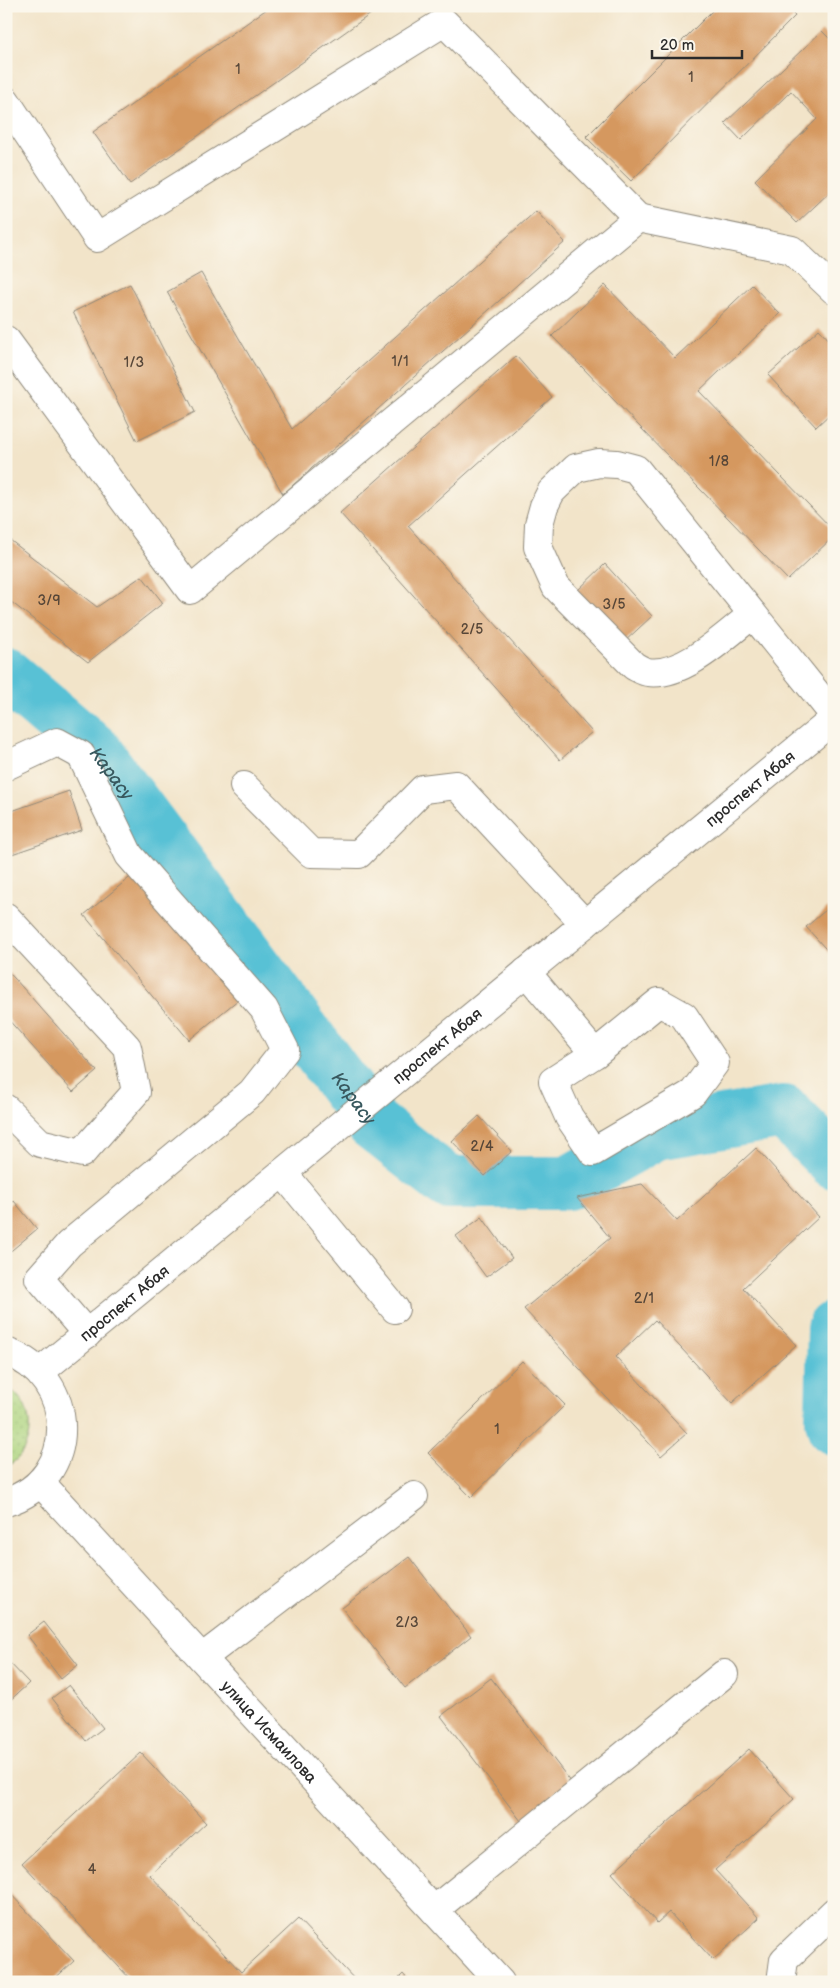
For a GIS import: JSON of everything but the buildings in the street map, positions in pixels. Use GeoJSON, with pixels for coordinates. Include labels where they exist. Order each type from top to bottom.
{"type":"FeatureCollection","features":[{"type":"Feature","properties":{"kind":"street"},"geometry":{"type":"LineString","coordinates":[[6,101],[97,238],[444,22],[638,218],[792,250],[834,290]]}},
{"type":"Feature","properties":{"kind":"street"},"geometry":{"type":"LineString","coordinates":[[6,340],[190,590],[638,218]]}},
{"type":"Feature","properties":{"kind":"street"},"geometry":{"type":"LineString","coordinates":[[752,614],[686,665],[662,671],[647,672],[634,666],[556,587],[538,547],[539,524],[544,506],[551,492],[576,468],[599,463],[617,464],[636,470],[752,614],[834,717]]}},
{"type":"Feature","properties":{"kind":"street","name":"проспект Абая"},"geometry":{"type":"LineString","coordinates":[[40,1372],[834,717]]}},
{"type":"Feature","properties":{"kind":"street"},"geometry":{"type":"LineString","coordinates":[[6,766],[57,742],[81,754],[128,855],[264,1009],[285,1050],[252,1092],[69,1244],[39,1278],[87,1334]]}},
{"type":"Feature","properties":{"kind":"street"},"geometry":{"type":"LineString","coordinates":[[244,786],[311,853],[359,854],[423,789],[456,785],[585,924]]}},
{"type":"Feature","properties":{"kind":"street"},"geometry":{"type":"LineString","coordinates":[[6,917],[127,1047],[136,1092],[82,1153],[40,1143],[6,1108]]}},
{"type":"Feature","properties":{"kind":"street"},"geometry":{"type":"LineString","coordinates":[[526,972],[595,1054]]}},
{"type":"Feature","properties":{"kind":"street"},"geometry":{"type":"LineString","coordinates":[[659,1002],[684,1016],[715,1063],[693,1093],[594,1152],[569,1117],[553,1081],[595,1054],[659,1002]]}},
{"type":"Feature","properties":{"kind":"street"},"geometry":{"type":"LineString","coordinates":[[283,1173],[395,1309]]}},
{"type":"Feature","properties":{"kind":"street"},"geometry":{"type":"LineString","coordinates":[[6,1352],[28,1362],[40,1372],[56,1398],[61,1413],[62,1427],[57,1456],[50,1469],[40,1482],[27,1492],[6,1502]]}},
{"type":"Feature","properties":{"kind":"street","name":"улица Исмаилова"},"geometry":{"type":"LineString","coordinates":[[40,1482],[500,1982]]}},
{"type":"Feature","properties":{"kind":"street"},"geometry":{"type":"LineString","coordinates":[[202,1658],[414,1496]]}},
{"type":"Feature","properties":{"kind":"street"},"geometry":{"type":"LineString","coordinates":[[434,1910],[724,1674]]}},
{"type":"Feature","properties":{"kind":"street"},"geometry":{"type":"LineString","coordinates":[[781,1982],[784,1960],[834,1912]]}},
{"type":"Feature","properties":{"kind":"green space"},"geometry":{"type":"Polygon","coordinates":[[[6,1387],[15,1393],[26,1409],[29,1429],[28,1439],[18,1458],[6,1467],[6,1387]]]}},
{"type":"Feature","properties":{"kind":"waterway","name":"Карасу"},"geometry":{"type":"LineString","coordinates":[[6,675],[94,750],[372,1123],[448,1183],[568,1183],[656,1133],[784,1112],[834,1162]]}},
{"type":"Feature","properties":{"kind":"waterway","name":"Карасу"},"geometry":{"type":"LineString","coordinates":[[834,1328],[832,1420],[834,1428]]}}]}
